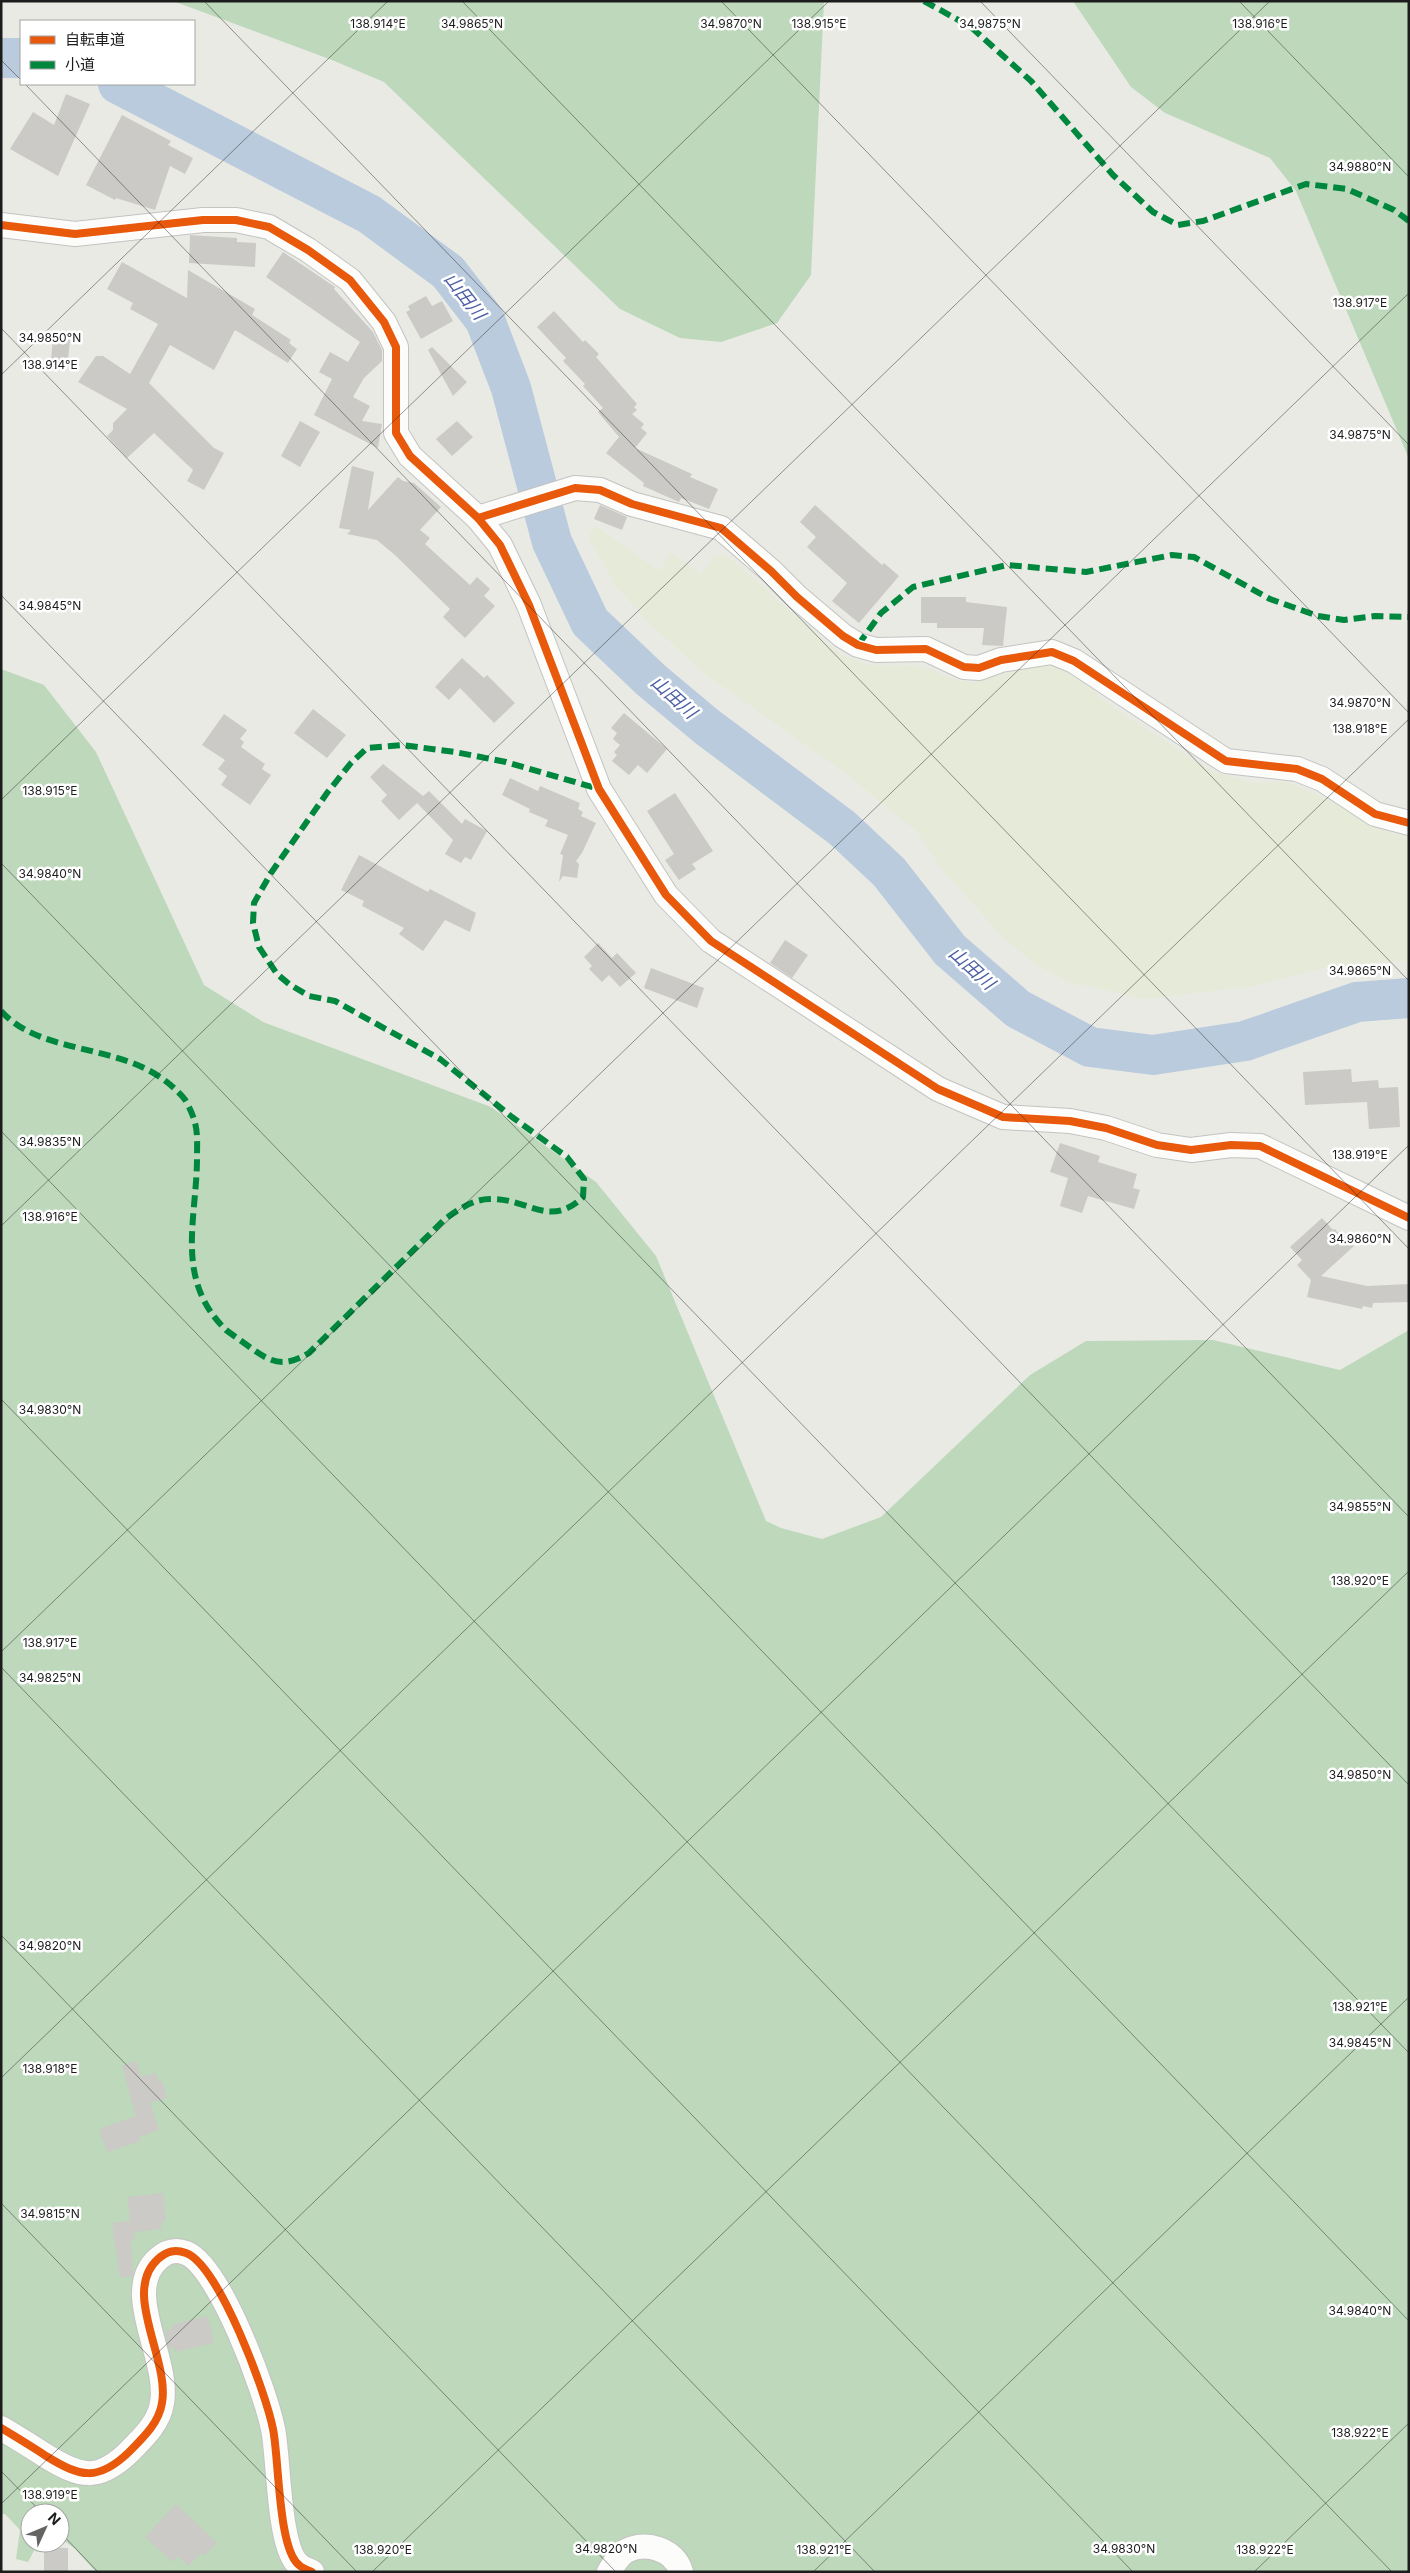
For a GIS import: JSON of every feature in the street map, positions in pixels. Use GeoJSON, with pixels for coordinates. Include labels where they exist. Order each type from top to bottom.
{"type":"FeatureCollection","features":[{"type":"Feature","properties":{"kind":"street"},"geometry":{"type":"LineString","coordinates":[[1,225],[75,234],[204,220],[236,220],[269,227],[308,250],[350,280],[384,322],[396,348],[396,433],[410,456],[478,518],[500,545],[529,605],[599,789],[666,895],[711,941],[938,1089],[1003,1116],[1070,1121],[1106,1128],[1157,1145],[1191,1150],[1231,1145],[1260,1146],[1409,1218]]}},
{"type":"Feature","properties":{"kind":"street"},"geometry":{"type":"LineString","coordinates":[[478,518],[575,488],[600,490],[632,504],[722,528],[771,571],[797,597],[843,636],[858,645],[876,650],[926,649],[964,667],[979,668],[1001,660],[1052,652],[1074,661],[1226,761],[1297,768],[1322,779],[1375,814],[1409,823]]}},
{"type":"Feature","properties":{"kind":"street"},"geometry":{"type":"LineString","coordinates":[[1,2428],[65,2468],[79,2473],[98,2472],[116,2464],[156,2422],[162,2404],[163,2390],[146,2310],[144,2281],[149,2268],[168,2252],[178,2250],[192,2255],[203,2266],[216,2287],[256,2372],[273,2429],[283,2524],[297,2564],[312,2572]]}},
{"type":"Feature","properties":{"kind":"street"},"geometry":{"type":"LineString","coordinates":[[609,2572],[625,2551],[639,2547],[658,2547],[672,2556],[681,2572]]}},
{"type":"Feature","properties":{"kind":"green space"},"geometry":{"type":"Polygon","coordinates":[[[173,1],[824,1],[811,275],[777,323],[721,342],[680,338],[620,309],[384,82],[332,60],[173,1]]]}},
{"type":"Feature","properties":{"kind":"green space"},"geometry":{"type":"Polygon","coordinates":[[[1073,1],[1409,1],[1409,459],[1296,191],[1270,158],[1165,113],[1131,87],[1073,1]]]}},
{"type":"Feature","properties":{"kind":"green space"},"geometry":{"type":"Polygon","coordinates":[[[596,526],[659,571],[671,552],[701,574],[715,556],[726,555],[840,654],[868,665],[906,665],[931,669],[950,678],[972,683],[1017,670],[1054,664],[1079,679],[1108,704],[1213,772],[1255,783],[1286,782],[1345,806],[1391,833],[1409,837],[1409,960],[1323,968],[1253,986],[1146,999],[1069,982],[1034,964],[1001,935],[941,868],[917,832],[848,775],[704,673],[650,624],[614,584],[588,536],[596,526]]]}},
{"type":"Feature","properties":{"kind":"green space"},"geometry":{"type":"Polygon","coordinates":[[[1,669],[44,685],[96,752],[204,985],[263,1022],[491,1107],[596,1182],[656,1256],[766,1521],[781,1528],[822,1539],[881,1517],[1030,1375],[1086,1341],[1213,1340],[1340,1370],[1409,1330],[1409,2572],[96,2572],[70,2545],[70,2503],[20,2503],[20,2530],[5,2514],[1,2514],[1,669]]]}},
{"type":"Feature","properties":{"kind":"green space"},"geometry":{"type":"Polygon","coordinates":[[[20,2530],[20,2553],[33,2553],[28,2562],[16,2559],[20,2530]]]}},
{"type":"Feature","properties":{"kind":"building"},"geometry":{"type":"Polygon","coordinates":[[[66,94],[90,104],[58,176],[10,149],[33,112],[54,125],[66,94]]]}},
{"type":"Feature","properties":{"kind":"building"},"geometry":{"type":"Polygon","coordinates":[[[122,115],[171,141],[168,145],[193,158],[185,174],[170,166],[155,210],[116,198],[115,200],[86,185],[122,115]]]}},
{"type":"Feature","properties":{"kind":"building"},"geometry":{"type":"Polygon","coordinates":[[[190,235],[237,238],[237,242],[256,243],[255,267],[189,263],[190,235]]]}},
{"type":"Feature","properties":{"kind":"building"},"geometry":{"type":"Polygon","coordinates":[[[283,252],[335,287],[334,289],[373,332],[382,350],[382,361],[364,378],[353,397],[370,406],[362,421],[382,424],[378,448],[314,415],[332,379],[319,372],[330,352],[348,362],[360,342],[266,277],[283,252]]]}},
{"type":"Feature","properties":{"kind":"building"},"geometry":{"type":"Polygon","coordinates":[[[122,262],[187,298],[188,270],[255,309],[252,315],[291,340],[289,343],[297,349],[288,363],[235,330],[214,370],[170,345],[149,383],[214,448],[224,453],[204,490],[187,481],[193,470],[154,433],[127,458],[107,436],[113,430],[113,423],[127,409],[78,382],[96,356],[103,356],[130,374],[158,324],[130,309],[133,303],[107,289],[122,262]]]}},
{"type":"Feature","properties":{"kind":"building"},"geometry":{"type":"Polygon","coordinates":[[[426,296],[432,306],[442,301],[453,321],[421,339],[406,312],[410,310],[408,306],[426,296]]]}},
{"type":"Feature","properties":{"kind":"building"},"geometry":{"type":"Polygon","coordinates":[[[554,311],[583,342],[585,340],[599,354],[596,357],[637,404],[634,407],[637,410],[632,414],[644,424],[641,428],[647,433],[635,448],[692,474],[690,477],[718,489],[709,509],[681,498],[679,502],[643,486],[644,483],[606,453],[619,437],[598,412],[603,408],[583,386],[585,384],[563,361],[566,358],[537,327],[554,311]]]}},
{"type":"Feature","properties":{"kind":"building"},"geometry":{"type":"Polygon","coordinates":[[[53,338],[70,339],[68,361],[51,360],[53,338]]]}},
{"type":"Feature","properties":{"kind":"building"},"geometry":{"type":"Polygon","coordinates":[[[432,347],[467,382],[453,396],[428,350],[432,347]]]}},
{"type":"Feature","properties":{"kind":"building"},"geometry":{"type":"Polygon","coordinates":[[[300,421],[320,432],[300,467],[281,456],[300,421]]]}},
{"type":"Feature","properties":{"kind":"building"},"geometry":{"type":"Polygon","coordinates":[[[457,421],[473,437],[452,456],[436,439],[457,421]]]}},
{"type":"Feature","properties":{"kind":"building"},"geometry":{"type":"Polygon","coordinates":[[[352,466],[374,472],[368,510],[398,477],[403,481],[414,483],[441,507],[420,530],[430,538],[425,544],[470,585],[477,577],[490,589],[484,596],[495,606],[465,638],[443,617],[450,609],[396,556],[377,540],[347,534],[351,530],[339,528],[352,466]]]}},
{"type":"Feature","properties":{"kind":"building"},"geometry":{"type":"Polygon","coordinates":[[[600,505],[627,517],[622,530],[594,519],[600,505]]]}},
{"type":"Feature","properties":{"kind":"building"},"geometry":{"type":"Polygon","coordinates":[[[815,505],[882,565],[884,563],[899,576],[859,623],[832,601],[847,583],[807,547],[816,537],[800,522],[815,505]]]}},
{"type":"Feature","properties":{"kind":"building"},"geometry":{"type":"Polygon","coordinates":[[[921,597],[966,597],[966,602],[1007,607],[1003,646],[982,645],[984,628],[937,628],[937,623],[921,623],[921,597]]]}},
{"type":"Feature","properties":{"kind":"building"},"geometry":{"type":"Polygon","coordinates":[[[462,658],[484,678],[487,675],[515,703],[494,723],[460,688],[449,700],[435,687],[462,658]]]}},
{"type":"Feature","properties":{"kind":"building"},"geometry":{"type":"Polygon","coordinates":[[[313,709],[346,735],[327,758],[294,733],[313,709]]]}},
{"type":"Feature","properties":{"kind":"building"},"geometry":{"type":"Polygon","coordinates":[[[624,713],[667,749],[647,773],[638,765],[629,775],[612,761],[617,755],[614,752],[620,745],[613,739],[617,733],[611,728],[624,713]]]}},
{"type":"Feature","properties":{"kind":"building"},"geometry":{"type":"Polygon","coordinates":[[[224,714],[247,730],[240,739],[244,742],[241,747],[265,764],[262,769],[271,775],[250,805],[221,785],[227,776],[218,769],[225,760],[202,745],[224,714]]]}},
{"type":"Feature","properties":{"kind":"building"},"geometry":{"type":"Polygon","coordinates":[[[383,764],[423,796],[429,791],[462,824],[465,819],[487,831],[471,860],[465,857],[461,863],[445,854],[453,840],[417,803],[399,820],[381,801],[387,795],[370,777],[383,764]]]}},
{"type":"Feature","properties":{"kind":"building"},"geometry":{"type":"Polygon","coordinates":[[[510,778],[538,791],[540,786],[580,803],[578,809],[583,812],[581,816],[596,823],[582,853],[576,861],[579,864],[577,878],[563,876],[559,882],[563,855],[560,854],[568,835],[545,826],[548,820],[529,812],[530,809],[502,795],[510,778]]]}},
{"type":"Feature","properties":{"kind":"building"},"geometry":{"type":"Polygon","coordinates":[[[675,793],[713,851],[692,864],[696,869],[679,880],[665,860],[674,854],[647,811],[675,793]]]}},
{"type":"Feature","properties":{"kind":"building"},"geometry":{"type":"Polygon","coordinates":[[[359,855],[428,892],[430,889],[476,913],[470,932],[445,920],[423,951],[399,934],[404,928],[362,906],[364,901],[341,890],[359,855]]]}},
{"type":"Feature","properties":{"kind":"building"},"geometry":{"type":"Polygon","coordinates":[[[785,940],[808,955],[792,978],[770,963],[785,940]]]}},
{"type":"Feature","properties":{"kind":"building"},"geometry":{"type":"Polygon","coordinates":[[[598,943],[612,958],[617,953],[636,973],[620,987],[609,975],[602,982],[589,969],[592,966],[584,957],[598,943]]]}},
{"type":"Feature","properties":{"kind":"building"},"geometry":{"type":"Polygon","coordinates":[[[651,968],[704,988],[697,1008],[644,988],[651,968]]]}},
{"type":"Feature","properties":{"kind":"building"},"geometry":{"type":"Polygon","coordinates":[[[1351,1069],[1352,1082],[1378,1080],[1379,1088],[1398,1087],[1400,1127],[1369,1129],[1367,1102],[1305,1105],[1303,1072],[1351,1069]]]}},
{"type":"Feature","properties":{"kind":"building"},"geometry":{"type":"Polygon","coordinates":[[[1060,1143],[1100,1156],[1098,1162],[1137,1174],[1133,1188],[1140,1190],[1134,1209],[1088,1196],[1082,1213],[1060,1206],[1068,1178],[1050,1172],[1060,1143]]]}},
{"type":"Feature","properties":{"kind":"building"},"geometry":{"type":"Polygon","coordinates":[[[1322,1218],[1333,1230],[1335,1229],[1338,1233],[1340,1231],[1354,1246],[1321,1276],[1367,1286],[1409,1284],[1409,1302],[1373,1303],[1372,1308],[1363,1306],[1362,1309],[1307,1297],[1311,1280],[1297,1265],[1302,1260],[1290,1247],[1322,1218]]]}},
{"type":"Feature","properties":{"kind":"building"},"geometry":{"type":"Polygon","coordinates":[[[136,2061],[141,2077],[156,2073],[158,2082],[162,2081],[167,2098],[150,2103],[159,2130],[139,2137],[141,2141],[107,2152],[99,2129],[136,2116],[122,2066],[136,2061]]]}},
{"type":"Feature","properties":{"kind":"building"},"geometry":{"type":"Polygon","coordinates":[[[163,2193],[166,2220],[161,2224],[162,2229],[134,2232],[135,2240],[131,2240],[133,2276],[120,2278],[112,2223],[130,2221],[127,2197],[163,2193]]]}},
{"type":"Feature","properties":{"kind":"building"},"geometry":{"type":"Polygon","coordinates":[[[208,2316],[214,2343],[175,2352],[174,2347],[169,2349],[165,2330],[172,2329],[172,2326],[179,2323],[208,2316]]]}},
{"type":"Feature","properties":{"kind":"building"},"geometry":{"type":"Polygon","coordinates":[[[176,2504],[217,2543],[204,2556],[201,2553],[188,2566],[178,2556],[173,2562],[145,2537],[176,2504]]]}},
{"type":"Feature","properties":{"kind":"building"},"geometry":{"type":"Polygon","coordinates":[[[44,2553],[68,2553],[68,2572],[44,2572],[44,2553]]]}},
{"type":"Feature","properties":{"kind":"waterway","name":"山田川"},"geometry":{"type":"LineString","coordinates":[[1,58],[20,58]]}},
{"type":"Feature","properties":{"kind":"waterway","name":"山田川"},"geometry":{"type":"LineString","coordinates":[[120,85],[369,214],[448,272],[485,320],[511,388],[552,542],[590,622],[651,680],[706,726],[842,828],[889,872],[950,950],[1018,1009],[1090,1047],[1153,1055],[1245,1041],[1357,1002],[1409,998]]}},
{"type":"Feature","properties":{"kind":"marked path"},"geometry":{"type":"LineString","coordinates":[[924,1],[971,27],[1031,81],[1113,175],[1153,212],[1178,225],[1203,221],[1306,184],[1347,189],[1394,210],[1409,221]]}},
{"type":"Feature","properties":{"kind":"marked path"},"geometry":{"type":"LineString","coordinates":[[858,645],[881,613],[913,587],[1007,565],[1086,572],[1172,555],[1194,557],[1270,599],[1318,616],[1344,620],[1375,616],[1409,617]]}},
{"type":"Feature","properties":{"kind":"marked path"},"geometry":{"type":"LineString","coordinates":[[1,1011],[19,1026],[39,1036],[133,1063],[155,1074],[183,1097],[194,1118],[196,1131],[197,1161],[192,1250],[194,1271],[200,1291],[210,1311],[226,1330],[266,1358],[279,1362],[293,1360],[309,1353],[445,1219],[460,1209],[472,1203],[490,1199],[504,1200],[538,1210],[560,1211],[583,1197],[584,1179],[567,1157],[512,1117],[440,1059],[335,1001],[309,996],[277,974],[259,947],[253,923],[254,903],[271,873],[327,793],[351,763],[367,748],[402,745],[455,752],[506,762],[599,789]]}},
{"type":"Feature","properties":{"kind":"cycle path"},"geometry":{"type":"LineString","coordinates":[[1,225],[75,234],[203,220],[236,220],[269,227],[308,250],[350,280],[384,322],[396,347],[396,433],[410,456],[478,518],[500,545],[529,605],[599,789],[666,895],[711,941],[938,1089],[1003,1117],[1070,1121],[1106,1128],[1157,1145],[1191,1150],[1231,1145],[1260,1146],[1409,1218]]}},
{"type":"Feature","properties":{"kind":"cycle path"},"geometry":{"type":"LineString","coordinates":[[478,518],[575,488],[600,490],[632,504],[721,528],[771,571],[797,597],[843,636],[858,645],[876,650],[926,649],[964,667],[979,668],[1001,660],[1052,652],[1074,661],[1226,761],[1297,769],[1322,779],[1375,814],[1409,823]]}},
{"type":"Feature","properties":{"kind":"cycle path"},"geometry":{"type":"LineString","coordinates":[[1,2428],[58,2463],[79,2472],[98,2472],[118,2462],[129,2452],[154,2424],[162,2403],[163,2386],[160,2367],[145,2307],[144,2289],[148,2273],[158,2259],[165,2254],[175,2251],[186,2253],[199,2263],[213,2280],[226,2304],[251,2361],[273,2429],[280,2502],[287,2541],[292,2556],[299,2565],[312,2572]]}}]}
